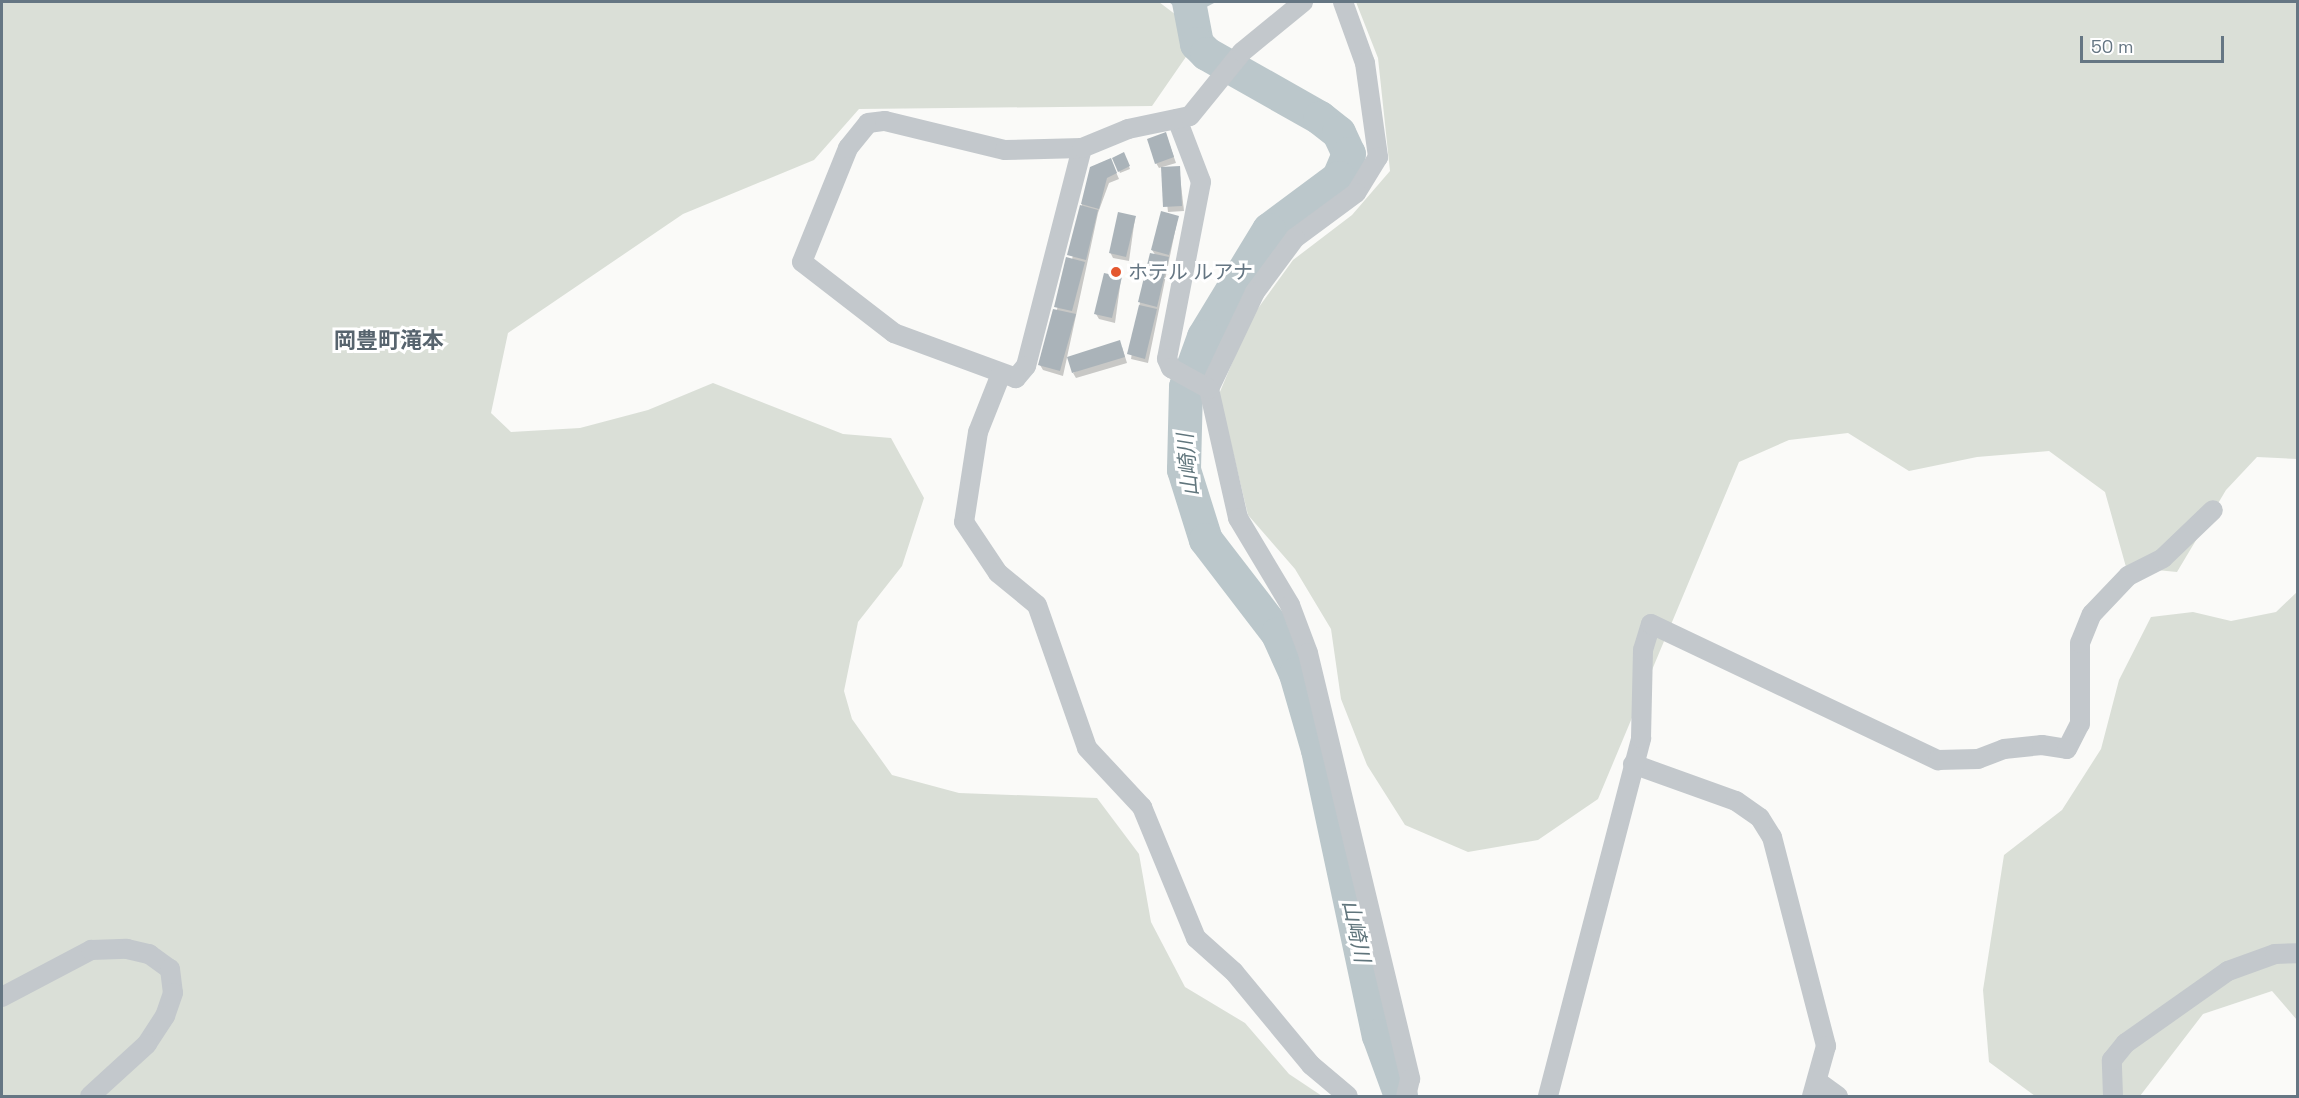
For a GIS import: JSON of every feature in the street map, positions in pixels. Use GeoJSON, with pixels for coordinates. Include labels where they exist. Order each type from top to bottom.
{"type":"FeatureCollection","features":[{"type":"Feature","properties":{"kind":"street"},"geometry":{"type":"LineString","coordinates":[[1082,148],[1026,366],[1016,378],[894,333],[802,262],[848,148],[868,123],[885,121],[1005,150],[1082,148],[1128,129],[1190,116],[1230,67],[1303,2]]}},
{"type":"Feature","properties":{"kind":"street"},"geometry":{"type":"LineString","coordinates":[[1343,2],[1365,63],[1378,157],[1364,185],[1295,238],[1256,292],[1203,386],[1238,518],[1290,605],[1308,653],[1407,1091]]}},
{"type":"Feature","properties":{"kind":"street"},"geometry":{"type":"LineString","coordinates":[[1176,119],[1201,182],[1167,345],[1167,359],[1178,372],[1203,386]]}},
{"type":"Feature","properties":{"kind":"street"},"geometry":{"type":"LineString","coordinates":[[1001,374],[978,432],[964,522],[998,573],[1037,605],[1086,748],[1142,807],[1196,938],[1234,972],[1311,1065],[1348,1096]]}},
{"type":"Feature","properties":{"kind":"street"},"geometry":{"type":"LineString","coordinates":[[1548,1096],[1641,738],[1643,650],[1651,624],[1938,760],[1978,759],[2004,749],[2042,745],[2067,749],[2080,723],[2080,643],[2092,614],[2128,576],[2163,558],[2213,510]]}},
{"type":"Feature","properties":{"kind":"street"},"geometry":{"type":"LineString","coordinates":[[1633,764],[1736,801],[1760,818],[1772,837],[1826,1046],[1814,1089],[1838,1096]]}},
{"type":"Feature","properties":{"kind":"street"},"geometry":{"type":"LineString","coordinates":[[2,997],[92,950],[127,949],[149,954],[170,969],[173,993],[165,1016],[147,1044],[90,1096]]}},
{"type":"Feature","properties":{"kind":"street"},"geometry":{"type":"LineString","coordinates":[[2113,1096],[2112,1060],[2126,1043],[2228,971],[2275,954],[2298,953]]}},
{"type":"Feature","properties":{"kind":"shaded area"},"geometry":{"type":"Polygon","coordinates":[[[2,2],[1159,2],[1184,21],[1190,51],[1152,106],[859,109],[814,160],[683,214],[508,333],[491,413],[511,432],[580,428],[648,410],[713,383],[843,434],[891,438],[924,498],[902,566],[858,622],[844,691],[852,719],[892,775],[959,793],[1097,798],[1139,854],[1151,922],[1185,987],[1245,1023],[1289,1074],[1322,1096],[2,1096],[2,2]]]}},
{"type":"Feature","properties":{"kind":"shaded area"},"geometry":{"type":"Polygon","coordinates":[[[1169,2],[1216,2],[1187,17],[1169,2]]]}},
{"type":"Feature","properties":{"kind":"shaded area"},"geometry":{"type":"Polygon","coordinates":[[[1356,2],[2297,2],[2297,459],[2257,457],[2226,490],[2177,572],[2126,567],[2105,492],[2049,451],[1977,457],[1909,471],[1848,433],[1789,440],[1739,462],[1598,799],[1538,840],[1468,852],[1405,825],[1367,765],[1341,699],[1331,629],[1295,569],[1248,515],[1219,394],[1251,318],[1293,260],[1352,215],[1390,171],[1378,58],[1356,2]]]}},
{"type":"Feature","properties":{"kind":"shaded area"},"geometry":{"type":"Polygon","coordinates":[[[2297,592],[2297,1020],[2272,991],[2203,1014],[2140,1096],[2035,1096],[1989,1062],[1983,990],[2004,855],[2062,810],[2101,749],[2119,680],[2151,617],[2193,612],[2231,621],[2276,612],[2297,592]]]}},
{"type":"Feature","properties":{"kind":"building"},"geometry":{"type":"Polygon","coordinates":[[[1166,132],[1174,157],[1155,164],[1147,139],[1166,132]]]}},
{"type":"Feature","properties":{"kind":"building"},"geometry":{"type":"Polygon","coordinates":[[[1124,152],[1130,166],[1118,172],[1112,158],[1124,152]]]}},
{"type":"Feature","properties":{"kind":"building"},"geometry":{"type":"Polygon","coordinates":[[[1111,158],[1117,173],[1107,178],[1099,209],[1081,204],[1090,167],[1111,158]]]}},
{"type":"Feature","properties":{"kind":"building"},"geometry":{"type":"Polygon","coordinates":[[[1180,166],[1182,206],[1163,207],[1161,167],[1180,166]]]}},
{"type":"Feature","properties":{"kind":"building"},"geometry":{"type":"Polygon","coordinates":[[[1080,205],[1098,210],[1086,260],[1067,255],[1080,205]]]}},
{"type":"Feature","properties":{"kind":"building"},"geometry":{"type":"Polygon","coordinates":[[[1161,211],[1179,216],[1169,255],[1151,250],[1161,211]]]}},
{"type":"Feature","properties":{"kind":"building"},"geometry":{"type":"Polygon","coordinates":[[[1118,212],[1136,216],[1126,257],[1109,253],[1118,212]]]}},
{"type":"Feature","properties":{"kind":"building"},"geometry":{"type":"Polygon","coordinates":[[[1150,253],[1169,257],[1157,307],[1138,302],[1150,253]]]}},
{"type":"Feature","properties":{"kind":"building"},"geometry":{"type":"Polygon","coordinates":[[[1066,257],[1085,262],[1072,311],[1054,307],[1066,257]]]}},
{"type":"Feature","properties":{"kind":"building"},"geometry":{"type":"Polygon","coordinates":[[[1104,273],[1122,277],[1112,318],[1094,314],[1104,273]]]}},
{"type":"Feature","properties":{"kind":"building"},"geometry":{"type":"Polygon","coordinates":[[[1139,305],[1157,309],[1145,359],[1127,354],[1139,305]]]}},
{"type":"Feature","properties":{"kind":"building"},"geometry":{"type":"Polygon","coordinates":[[[1053,309],[1076,314],[1060,371],[1038,365],[1053,309]]]}},
{"type":"Feature","properties":{"kind":"building"},"geometry":{"type":"Polygon","coordinates":[[[1120,340],[1125,357],[1072,373],[1067,357],[1120,340]]]}},
{"type":"Feature","properties":{"kind":"waterway","name":"山崎川"},"geometry":{"type":"LineString","coordinates":[[1189,2],[1197,44],[1207,54],[1320,118],[1339,133],[1349,154],[1339,178],[1269,230],[1204,337],[1186,387],[1184,470],[1206,540],[1278,634],[1296,674],[1318,750],[1379,1036],[1401,1096]]}},
{"type":"Feature","properties":{"kind":"place","name":"ホテル ルアナ"},"geometry":{"type":"Point","coordinates":[1116,272]}},
{"type":"Feature","properties":{"kind":"district","name":"岡豊町滝本"},"geometry":{"type":"Point","coordinates":[389,341]}}]}
